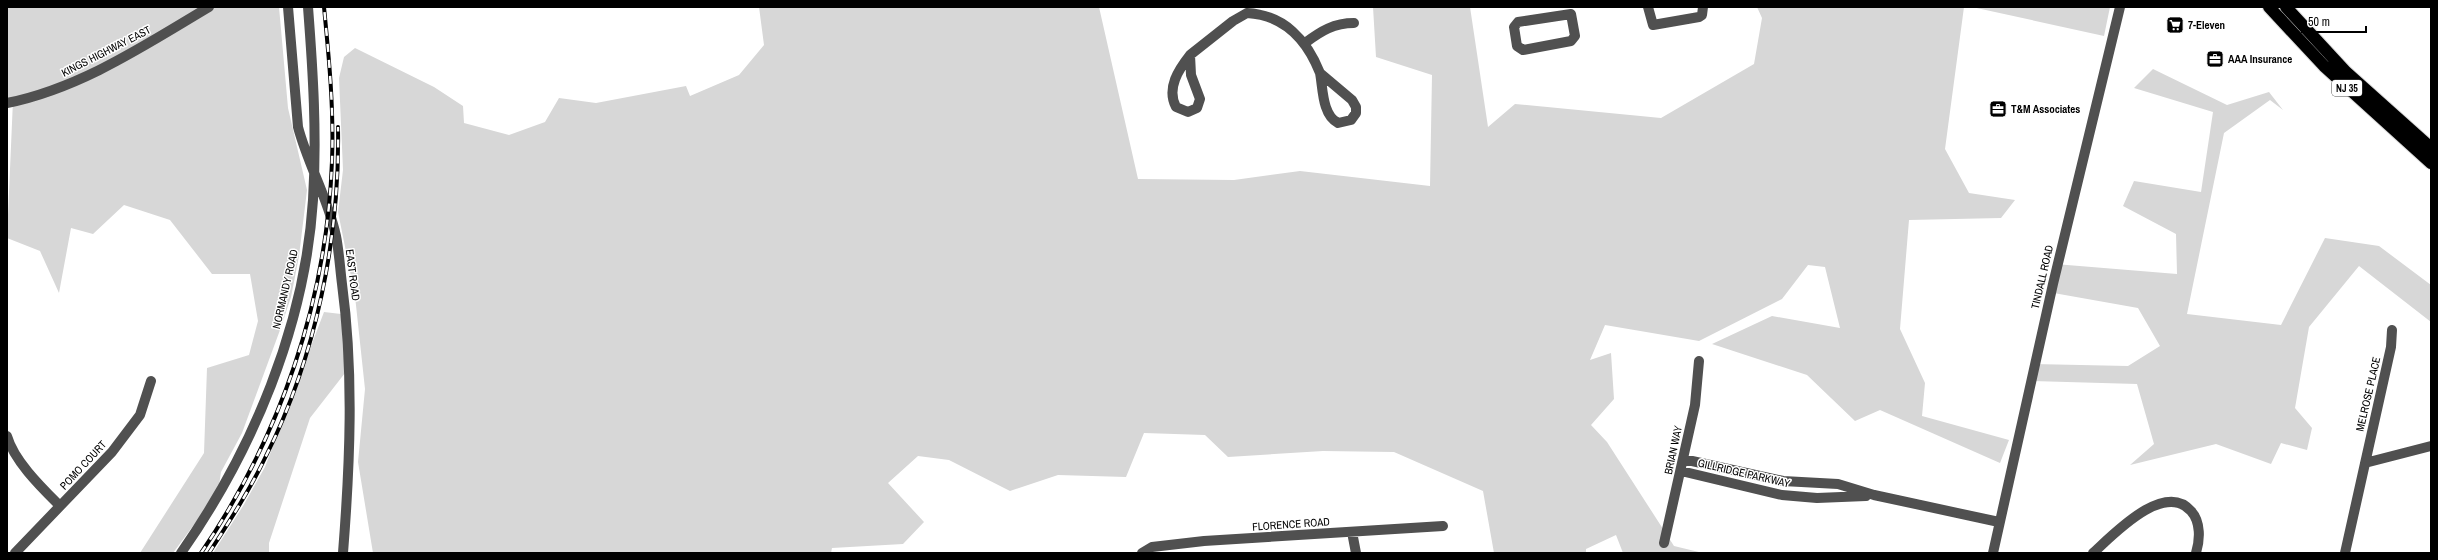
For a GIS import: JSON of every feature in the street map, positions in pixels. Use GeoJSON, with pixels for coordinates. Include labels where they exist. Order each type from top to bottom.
{"type":"FeatureCollection","features":[{"type":"Feature","properties":{"kind":"highway","name":"NJ 35"},"geometry":{"type":"LineString","coordinates":[[2269,7],[2324,66],[2431,162]]}},
{"type":"Feature","properties":{"kind":"highway","name":"NJ 35"},"geometry":{"type":"LineString","coordinates":[[2286,7],[2346,72],[2431,148]]}},
{"type":"Feature","properties":{"kind":"street","name":"KINGS HIGHWAY EAST"},"geometry":{"type":"LineString","coordinates":[[7,103],[79,80],[209,7]]}},
{"type":"Feature","properties":{"kind":"street"},"geometry":{"type":"LineString","coordinates":[[192,17],[218,7]]}},
{"type":"Feature","properties":{"kind":"street","name":"EAST ROAD"},"geometry":{"type":"LineString","coordinates":[[288,7],[298,127],[314,174],[328,207],[336,237],[346,320],[349,452],[343,553]]}},
{"type":"Feature","properties":{"kind":"street","name":"NORMANDY ROAD"},"geometry":{"type":"LineString","coordinates":[[181,553],[201,525],[237,461],[256,420],[278,364],[294,309],[307,250],[316,134],[308,7]]}},
{"type":"Feature","properties":{"kind":"street"},"geometry":{"type":"LineString","coordinates":[[1648,7],[1651,23],[1659,25],[1699,18],[1702,15],[1703,7]]}},
{"type":"Feature","properties":{"kind":"street","name":"TINDALL ROAD"},"geometry":{"type":"LineString","coordinates":[[1993,553],[2053,284],[2120,7]]}},
{"type":"Feature","properties":{"kind":"street"},"geometry":{"type":"LineString","coordinates":[[1190,55],[1191,75],[1200,99],[1197,108],[1188,112],[1176,107],[1173,88],[1177,72],[1190,55],[1246,10],[1274,18],[1290,29],[1305,43],[1320,73],[1325,101],[1330,117],[1338,124],[1350,120],[1356,113],[1354,103],[1320,73]]}},
{"type":"Feature","properties":{"kind":"street"},"geometry":{"type":"LineString","coordinates":[[1570,11],[1575,36],[1571,41],[1522,50],[1517,46],[1514,27],[1518,22],[1570,11]]}},
{"type":"Feature","properties":{"kind":"street"},"geometry":{"type":"LineString","coordinates":[[1305,43],[1337,24],[1354,23]]}},
{"type":"Feature","properties":{"kind":"street","name":"MELROSE PLACE"},"geometry":{"type":"LineString","coordinates":[[2345,553],[2391,347],[2392,330]]}},
{"type":"Feature","properties":{"kind":"street","name":"BRIAN WAY"},"geometry":{"type":"LineString","coordinates":[[1664,543],[1695,405],[1699,361]]}},
{"type":"Feature","properties":{"kind":"street","name":"POMO COURT"},"geometry":{"type":"LineString","coordinates":[[15,553],[112,452],[140,415],[151,381]]}},
{"type":"Feature","properties":{"kind":"street"},"geometry":{"type":"LineString","coordinates":[[7,436],[9,443],[27,470],[60,506]]}},
{"type":"Feature","properties":{"kind":"street"},"geometry":{"type":"LineString","coordinates":[[2365,463],[2431,446]]}},
{"type":"Feature","properties":{"kind":"street","name":"GILLRIDGE PARKWAY"},"geometry":{"type":"LineString","coordinates":[[1683,459],[1750,475],[1800,483],[1838,484],[1874,495],[1999,522]]}},
{"type":"Feature","properties":{"kind":"street","name":"GILLRIDGE PARKWAY"},"geometry":{"type":"LineString","coordinates":[[1681,471],[1748,487],[1799,497],[1874,495]]}},
{"type":"Feature","properties":{"kind":"street"},"geometry":{"type":"LineString","coordinates":[[1748,487],[1750,475]]}},
{"type":"Feature","properties":{"kind":"street"},"geometry":{"type":"LineString","coordinates":[[1799,497],[1800,483]]}},
{"type":"Feature","properties":{"kind":"street"},"geometry":{"type":"LineString","coordinates":[[2092,553],[2140,512],[2170,503],[2182,505],[2193,513],[2199,534],[2196,553]]}},
{"type":"Feature","properties":{"kind":"street","name":"FLORENCE ROAD"},"geometry":{"type":"LineString","coordinates":[[1142,553],[1152,546],[1444,526]]}},
{"type":"Feature","properties":{"kind":"street"},"geometry":{"type":"LineString","coordinates":[[1352,532],[1356,553]]}},
{"type":"Feature","properties":{"kind":"shaded area"},"geometry":{"type":"Polygon","coordinates":[[[7,7],[279,7],[288,108],[307,190],[299,256],[291,297],[280,330],[242,433],[221,472],[218,492],[173,553],[140,553],[204,453],[207,368],[249,355],[258,321],[250,274],[212,274],[170,220],[124,205],[93,234],[71,228],[59,293],[40,251],[7,238],[13,100],[7,100],[7,7]]]}},
{"type":"Feature","properties":{"kind":"shaded area"},"geometry":{"type":"Polygon","coordinates":[[[759,7],[1099,7],[1138,179],[1234,180],[1300,171],[1430,186],[1432,75],[1376,57],[1373,7],[1470,7],[1488,127],[1515,104],[1661,118],[1754,64],[1762,18],[1757,7],[1964,7],[1945,149],[1969,193],[2015,200],[2001,218],[1909,220],[1900,329],[1925,383],[1922,416],[2009,440],[2000,463],[1880,410],[1855,421],[1807,375],[1712,344],[1772,316],[1840,328],[1825,267],[1808,265],[1782,299],[1699,341],[1605,325],[1590,360],[1611,353],[1614,399],[1591,425],[1607,442],[1674,546],[1703,553],[1623,553],[1616,535],[1586,549],[1586,553],[1494,553],[1483,491],[1394,452],[1323,451],[1228,457],[1205,435],[1144,433],[1126,477],[1058,475],[1010,491],[949,460],[918,456],[888,483],[924,522],[903,544],[832,548],[831,553],[373,553],[358,462],[365,389],[355,296],[338,212],[343,170],[339,78],[344,57],[355,48],[434,87],[463,106],[464,123],[509,135],[545,122],[559,98],[596,103],[686,86],[690,96],[739,75],[764,45],[759,7]]]}},
{"type":"Feature","properties":{"kind":"shaded area"},"geometry":{"type":"Polygon","coordinates":[[[1972,7],[2110,7],[2104,36],[1972,7]]]}},
{"type":"Feature","properties":{"kind":"shaded area"},"geometry":{"type":"Polygon","coordinates":[[[2153,69],[2227,105],[2269,92],[2283,110],[2270,100],[2224,133],[2187,314],[2281,325],[2325,238],[2379,246],[2431,285],[2431,322],[2359,266],[2309,327],[2295,408],[2312,428],[2307,450],[2281,443],[2271,464],[2216,444],[2130,465],[2154,444],[2137,384],[2029,381],[2033,364],[2128,366],[2160,346],[2138,308],[2048,292],[2055,264],[2177,274],[2176,234],[2123,206],[2134,181],[2201,192],[2213,112],[2134,88],[2153,69]]]}},
{"type":"Feature","properties":{"kind":"shaded area"},"geometry":{"type":"Polygon","coordinates":[[[324,312],[341,314],[345,373],[310,418],[269,543],[269,553],[213,553],[243,506],[265,467],[324,312]]]}},
{"type":"Feature","properties":{"kind":"railway"},"geometry":{"type":"LineString","coordinates":[[201,553],[229,509],[254,462],[276,415],[294,366],[309,316],[321,265],[328,213],[332,161],[332,103],[324,7]]}},
{"type":"Feature","properties":{"kind":"railway"},"geometry":{"type":"LineString","coordinates":[[209,553],[232,518],[260,469],[284,418],[299,378],[322,296],[329,254],[335,211],[338,169],[338,127]]}},
{"type":"Feature","properties":{"kind":"place","name":"7-Eleven"},"geometry":{"type":"Point","coordinates":[2175,25]}},
{"type":"Feature","properties":{"kind":"place","name":"AAA Insurance"},"geometry":{"type":"Point","coordinates":[2215,59]}},
{"type":"Feature","properties":{"kind":"place","name":"T&M Associates"},"geometry":{"type":"Point","coordinates":[1998,109]}}]}
